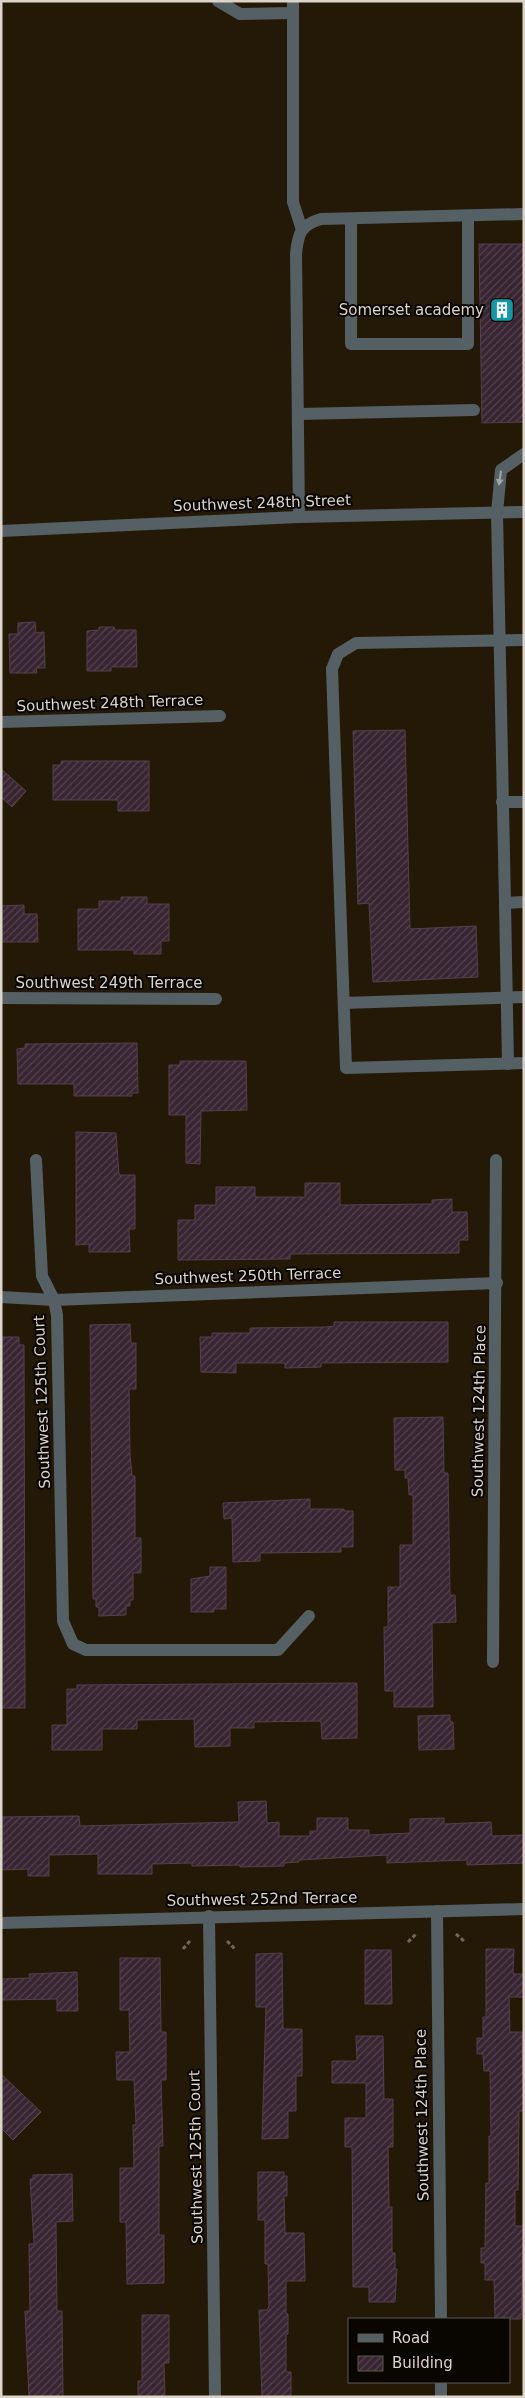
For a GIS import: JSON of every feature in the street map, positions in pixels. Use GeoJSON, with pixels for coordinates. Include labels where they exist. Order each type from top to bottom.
{"type":"FeatureCollection","features":[{"type":"Feature","properties":{"kind":"street"},"geometry":{"type":"LineString","coordinates":[[218,1],[240,14],[293,7],[293,202],[302,230]]}},
{"type":"Feature","properties":{"kind":"street"},"geometry":{"type":"LineString","coordinates":[[299,517],[296,254],[297,239],[302,230],[308,223],[321,219],[524,214]]}},
{"type":"Feature","properties":{"kind":"street"},"geometry":{"type":"LineString","coordinates":[[351,219],[351,344],[468,344],[468,216]]}},
{"type":"Feature","properties":{"kind":"street"},"geometry":{"type":"LineString","coordinates":[[299,414],[474,410]]}},
{"type":"Feature","properties":{"kind":"street"},"geometry":{"type":"LineString","coordinates":[[508,1064],[496,513],[501,470],[524,454]]}},
{"type":"Feature","properties":{"kind":"street","name":"Southwest 248th Street"},"geometry":{"type":"LineString","coordinates":[[1,531],[299,517],[524,512]]}},
{"type":"Feature","properties":{"kind":"street"},"geometry":{"type":"LineString","coordinates":[[524,640],[356,643],[338,654],[332,669],[346,1068],[524,1063]]}},
{"type":"Feature","properties":{"kind":"street","name":"Southwest 248th Terrace"},"geometry":{"type":"LineString","coordinates":[[1,722],[220,716]]}},
{"type":"Feature","properties":{"kind":"street"},"geometry":{"type":"LineString","coordinates":[[502,802],[524,802]]}},
{"type":"Feature","properties":{"kind":"street"},"geometry":{"type":"LineString","coordinates":[[505,903],[524,902]]}},
{"type":"Feature","properties":{"kind":"street"},"geometry":{"type":"LineString","coordinates":[[344,1002],[524,997]]}},
{"type":"Feature","properties":{"kind":"street","name":"Southwest 249th Terrace"},"geometry":{"type":"LineString","coordinates":[[1,998],[216,999]]}},
{"type":"Feature","properties":{"kind":"street","name":"Southwest 125th Court"},"geometry":{"type":"LineString","coordinates":[[36,1160],[42,1276],[54,1300],[57,1315],[63,1621],[73,1644],[86,1650],[278,1650],[310,1616]]}},
{"type":"Feature","properties":{"kind":"street","name":"Southwest 124th Place"},"geometry":{"type":"LineString","coordinates":[[493,1662],[496,1160]]}},
{"type":"Feature","properties":{"kind":"street","name":"Southwest 250th Terrace"},"geometry":{"type":"LineString","coordinates":[[1,1297],[54,1300],[496,1284]]}},
{"type":"Feature","properties":{"kind":"street","name":"Southwest 252nd Terrace"},"geometry":{"type":"LineString","coordinates":[[1,1923],[524,1909]]}},
{"type":"Feature","properties":{"kind":"street","name":"Southwest 124th Place"},"geometry":{"type":"LineString","coordinates":[[437,1910],[441,2318]]}},
{"type":"Feature","properties":{"kind":"street","name":"Southwest 125th Court"},"geometry":{"type":"LineString","coordinates":[[209,1916],[214,2397]]}},
{"type":"Feature","properties":{"kind":"street"},"geometry":{"type":"LineString","coordinates":[[441,2383],[441,2397]]}},
{"type":"Feature","properties":{"kind":"path"},"geometry":{"type":"LineString","coordinates":[[408,1942],[417,1933]]}},
{"type":"Feature","properties":{"kind":"path"},"geometry":{"type":"LineString","coordinates":[[456,1934],[464,1941]]}},
{"type":"Feature","properties":{"kind":"path"},"geometry":{"type":"LineString","coordinates":[[183,1949],[190,1941]]}},
{"type":"Feature","properties":{"kind":"path"},"geometry":{"type":"LineString","coordinates":[[227,1941],[236,1949]]}},
{"type":"Feature","properties":{"kind":"building","name":"Somerset academy"},"geometry":{"type":"Polygon","coordinates":[[[479,244],[524,244],[524,422],[482,423],[479,244]]]}},
{"type":"Feature","properties":{"kind":"building"},"geometry":{"type":"Polygon","coordinates":[[[35,622],[36,633],[44,632],[45,668],[36,668],[37,673],[10,673],[9,634],[18,634],[18,623],[35,622]]]}},
{"type":"Feature","properties":{"kind":"building"},"geometry":{"type":"Polygon","coordinates":[[[99,627],[114,627],[115,630],[136,630],[137,667],[111,667],[111,671],[87,671],[87,631],[99,630],[99,627]]]}},
{"type":"Feature","properties":{"kind":"building"},"geometry":{"type":"Polygon","coordinates":[[[405,730],[410,929],[476,926],[478,977],[373,982],[369,903],[358,904],[353,731],[405,730]]]}},
{"type":"Feature","properties":{"kind":"building"},"geometry":{"type":"Polygon","coordinates":[[[61,761],[149,761],[149,811],[118,811],[118,800],[53,800],[53,765],[61,765],[61,761]]]}},
{"type":"Feature","properties":{"kind":"building"},"geometry":{"type":"Polygon","coordinates":[[[1,769],[26,791],[12,807],[1,797],[1,769]]]}},
{"type":"Feature","properties":{"kind":"building"},"geometry":{"type":"Polygon","coordinates":[[[121,897],[147,897],[147,904],[169,904],[169,941],[161,941],[161,954],[134,954],[134,950],[78,950],[78,909],[99,909],[99,901],[121,901],[121,897]]]}},
{"type":"Feature","properties":{"kind":"building"},"geometry":{"type":"Polygon","coordinates":[[[24,905],[24,914],[37,914],[38,942],[1,942],[1,906],[24,905]]]}},
{"type":"Feature","properties":{"kind":"building"},"geometry":{"type":"Polygon","coordinates":[[[137,1043],[138,1093],[132,1093],[132,1096],[74,1096],[74,1084],[18,1084],[17,1049],[25,1048],[25,1044],[137,1043]]]}},
{"type":"Feature","properties":{"kind":"building"},"geometry":{"type":"Polygon","coordinates":[[[180,1061],[246,1061],[247,1110],[201,1111],[200,1164],[186,1163],[186,1115],[169,1115],[169,1065],[180,1065],[180,1061]]]}},
{"type":"Feature","properties":{"kind":"building"},"geometry":{"type":"Polygon","coordinates":[[[76,1132],[116,1133],[119,1175],[135,1175],[135,1229],[129,1229],[130,1252],[89,1252],[89,1244],[76,1245],[76,1132]]]}},
{"type":"Feature","properties":{"kind":"building"},"geometry":{"type":"Polygon","coordinates":[[[305,1183],[340,1183],[340,1205],[432,1204],[432,1200],[452,1199],[452,1212],[467,1212],[468,1240],[459,1240],[459,1253],[290,1254],[290,1259],[178,1260],[178,1220],[195,1220],[195,1205],[216,1205],[216,1187],[255,1187],[255,1197],[305,1197],[305,1183]]]}},
{"type":"Feature","properties":{"kind":"building"},"geometry":{"type":"Polygon","coordinates":[[[334,1322],[448,1322],[448,1362],[321,1363],[321,1367],[285,1368],[285,1363],[236,1363],[236,1373],[201,1372],[200,1337],[212,1337],[212,1333],[250,1333],[250,1328],[326,1327],[334,1326],[334,1322]]]}},
{"type":"Feature","properties":{"kind":"building"},"geometry":{"type":"Polygon","coordinates":[[[130,1324],[131,1343],[136,1343],[136,1389],[129,1389],[130,1454],[132,1476],[135,1476],[135,1538],[141,1538],[141,1573],[133,1573],[133,1600],[130,1600],[130,1606],[126,1606],[126,1615],[99,1616],[99,1607],[96,1607],[96,1599],[93,1599],[90,1325],[130,1324]]]}},
{"type":"Feature","properties":{"kind":"building"},"geometry":{"type":"Polygon","coordinates":[[[1,1337],[19,1337],[19,1345],[24,1345],[25,1708],[1,1708],[1,1337]]]}},
{"type":"Feature","properties":{"kind":"building"},"geometry":{"type":"Polygon","coordinates":[[[443,1417],[444,1473],[448,1473],[450,1595],[455,1595],[456,1622],[432,1623],[433,1707],[394,1707],[394,1691],[385,1691],[384,1627],[388,1627],[388,1587],[400,1587],[400,1545],[413,1545],[413,1495],[409,1495],[408,1478],[405,1478],[405,1470],[395,1470],[394,1418],[443,1417]]]}},
{"type":"Feature","properties":{"kind":"building"},"geometry":{"type":"Polygon","coordinates":[[[310,1499],[310,1509],[344,1509],[344,1511],[353,1511],[353,1547],[341,1547],[341,1552],[260,1553],[260,1561],[233,1562],[232,1518],[224,1519],[223,1503],[310,1499]]]}},
{"type":"Feature","properties":{"kind":"building"},"geometry":{"type":"Polygon","coordinates":[[[210,1567],[226,1567],[226,1609],[214,1609],[214,1612],[191,1612],[191,1579],[210,1576],[210,1567]]]}},
{"type":"Feature","properties":{"kind":"building"},"geometry":{"type":"Polygon","coordinates":[[[357,1683],[357,1738],[322,1739],[321,1721],[254,1722],[254,1728],[230,1728],[230,1746],[195,1747],[194,1719],[137,1720],[137,1729],[102,1729],[102,1750],[52,1750],[52,1725],[67,1725],[67,1689],[77,1689],[77,1685],[357,1683]]]}},
{"type":"Feature","properties":{"kind":"building"},"geometry":{"type":"Polygon","coordinates":[[[450,1715],[450,1722],[453,1722],[454,1749],[419,1750],[418,1716],[450,1715]]]}},
{"type":"Feature","properties":{"kind":"building"},"geometry":{"type":"Polygon","coordinates":[[[266,1801],[267,1823],[279,1822],[279,1836],[310,1836],[310,1831],[317,1831],[317,1818],[348,1818],[348,1830],[369,1830],[369,1835],[410,1833],[410,1819],[444,1818],[444,1824],[491,1822],[492,1836],[524,1835],[524,1863],[467,1865],[467,1860],[387,1863],[387,1855],[299,1860],[299,1862],[284,1863],[284,1866],[240,1867],[240,1865],[192,1866],[192,1863],[152,1864],[152,1874],[98,1874],[98,1854],[49,1855],[49,1876],[28,1876],[28,1869],[1,1870],[1,1817],[79,1816],[80,1826],[239,1822],[238,1802],[266,1801]]]}},
{"type":"Feature","properties":{"kind":"building"},"geometry":{"type":"Polygon","coordinates":[[[486,1949],[514,1949],[513,1974],[524,1974],[524,1997],[509,1997],[510,2032],[522,2032],[524,2111],[519,2111],[518,2190],[515,2190],[515,2226],[524,2226],[521,2319],[495,2318],[494,2280],[485,2280],[485,2263],[481,2263],[481,2248],[485,2248],[486,2183],[489,2183],[489,2136],[491,2136],[490,2071],[484,2071],[483,2054],[477,2054],[477,2038],[483,2038],[483,2017],[486,2017],[486,1949]]]}},
{"type":"Feature","properties":{"kind":"building"},"geometry":{"type":"Polygon","coordinates":[[[365,1950],[391,1950],[392,2004],[365,2004],[365,1950]]]}},
{"type":"Feature","properties":{"kind":"building"},"geometry":{"type":"Polygon","coordinates":[[[282,1953],[283,2029],[302,2029],[302,2076],[296,2076],[296,2111],[288,2111],[288,2138],[262,2139],[266,2007],[256,2007],[256,1954],[282,1953]]]}},
{"type":"Feature","properties":{"kind":"building"},"geometry":{"type":"Polygon","coordinates":[[[120,1958],[160,1958],[161,2032],[166,2032],[166,2080],[161,2080],[163,2146],[159,2146],[159,2235],[164,2235],[164,2283],[127,2284],[126,2222],[120,2222],[120,2168],[134,2168],[133,2125],[136,2125],[134,2080],[117,2080],[116,2052],[130,2052],[129,2010],[120,2010],[120,1958]]]}},
{"type":"Feature","properties":{"kind":"building"},"geometry":{"type":"Polygon","coordinates":[[[77,1972],[78,2011],[57,2011],[57,1999],[1,2000],[1,1979],[30,1978],[29,1974],[77,1972]]]}},
{"type":"Feature","properties":{"kind":"building"},"geometry":{"type":"Polygon","coordinates":[[[356,2036],[383,2036],[384,2099],[393,2099],[393,2147],[388,2147],[389,2207],[392,2207],[392,2253],[395,2253],[395,2269],[397,2269],[395,2302],[369,2302],[369,2287],[353,2287],[352,2147],[345,2147],[345,2118],[366,2118],[366,2083],[332,2083],[332,2061],[357,2061],[356,2036]]]}},
{"type":"Feature","properties":{"kind":"building"},"geometry":{"type":"Polygon","coordinates":[[[1,2074],[41,2112],[13,2140],[1,2128],[1,2074]]]}},
{"type":"Feature","properties":{"kind":"building"},"geometry":{"type":"Polygon","coordinates":[[[258,2172],[284,2172],[284,2176],[287,2176],[287,2196],[284,2196],[285,2233],[304,2233],[305,2281],[286,2281],[288,2334],[286,2334],[286,2372],[291,2372],[291,2397],[262,2397],[259,2310],[267,2310],[269,2306],[268,2264],[265,2264],[265,2220],[258,2220],[258,2172]]]}},
{"type":"Feature","properties":{"kind":"building"},"geometry":{"type":"Polygon","coordinates":[[[72,2174],[73,2221],[56,2222],[57,2311],[62,2311],[63,2397],[29,2397],[25,2311],[30,2311],[29,2244],[34,2244],[30,2179],[33,2179],[33,2175],[72,2174]]]}},
{"type":"Feature","properties":{"kind":"building"},"geometry":{"type":"Polygon","coordinates":[[[142,2315],[169,2315],[169,2363],[164,2363],[165,2397],[138,2397],[138,2381],[142,2381],[142,2315]]]}},
{"type":"Feature","properties":{"kind":"place","name":"Somerset academy"},"geometry":{"type":"Point","coordinates":[502,310]}}]}
